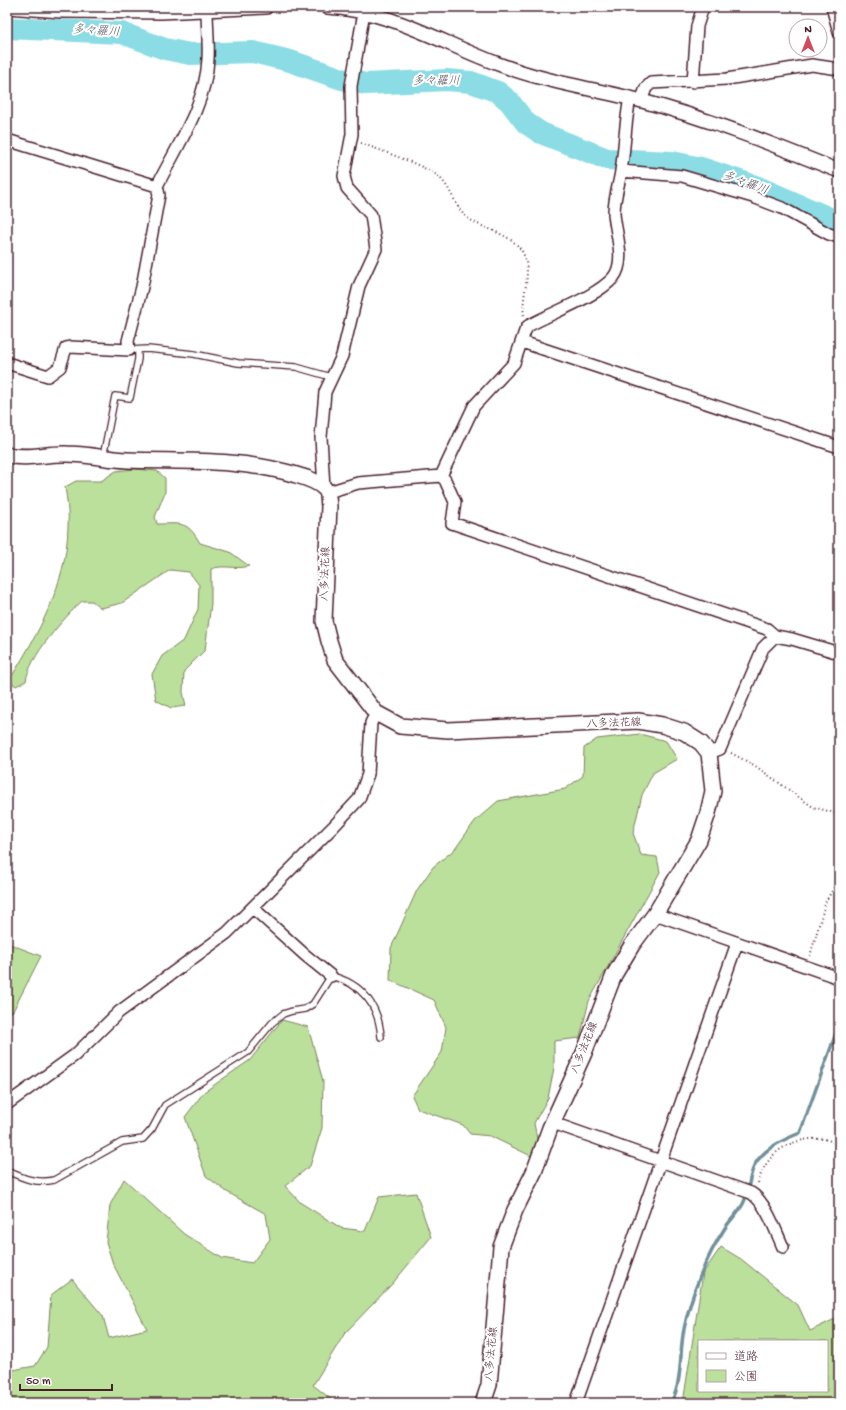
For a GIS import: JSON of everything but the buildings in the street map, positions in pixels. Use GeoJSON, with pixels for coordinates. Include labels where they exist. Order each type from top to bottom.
{"type":"FeatureCollection","features":[{"type":"Feature","properties":{"kind":"main road"},"geometry":{"type":"LineString","coordinates":[[7,455],[28,458],[66,453],[126,460],[207,461],[271,468],[309,478],[326,490]]}},
{"type":"Feature","properties":{"kind":"main road","name":"八多法花線"},"geometry":{"type":"LineString","coordinates":[[326,490],[324,621],[335,660],[376,713],[400,726],[448,730],[638,721],[684,732],[715,751],[713,790],[699,840],[655,914],[632,945],[614,975],[584,1053],[553,1123],[534,1172],[515,1210],[501,1247],[489,1385],[483,1403]]}},
{"type":"Feature","properties":{"kind":"street"},"geometry":{"type":"LineString","coordinates":[[7,7],[61,11],[146,12],[266,7]]}},
{"type":"Feature","properties":{"kind":"street"},"geometry":{"type":"LineString","coordinates":[[327,7],[364,12],[434,36],[501,65],[544,78],[635,99],[695,116],[750,135],[839,171]]}},
{"type":"Feature","properties":{"kind":"street"},"geometry":{"type":"LineString","coordinates":[[693,82],[697,26],[703,7]]}},
{"type":"Feature","properties":{"kind":"street"},"geometry":{"type":"LineString","coordinates":[[832,7],[839,32]]}},
{"type":"Feature","properties":{"kind":"street"},"geometry":{"type":"LineString","coordinates":[[133,350],[128,341],[142,287],[159,195],[157,186],[174,152],[189,127],[202,91],[208,60],[207,10]]}},
{"type":"Feature","properties":{"kind":"street"},"geometry":{"type":"LineString","coordinates":[[364,12],[351,86],[351,143],[344,176],[347,188],[371,215],[376,249],[359,286],[342,356],[325,392],[321,437],[326,490],[358,483],[441,476]]}},
{"type":"Feature","properties":{"kind":"street"},"geometry":{"type":"LineString","coordinates":[[441,476],[474,406],[514,363],[528,326],[579,301],[614,277],[620,257],[614,213],[615,197],[621,169],[622,154],[635,99],[651,83],[693,82],[750,77],[792,67],[812,65],[839,69]]}},
{"type":"Feature","properties":{"kind":"street"},"geometry":{"type":"LineString","coordinates":[[7,140],[157,186]]}},
{"type":"Feature","properties":{"kind":"street"},"geometry":{"type":"LineString","coordinates":[[621,169],[682,176],[746,195],[782,208],[839,237]]}},
{"type":"Feature","properties":{"kind":"street"},"geometry":{"type":"LineString","coordinates":[[522,342],[839,447]]}},
{"type":"Feature","properties":{"kind":"street"},"geometry":{"type":"LineString","coordinates":[[7,363],[48,376],[60,367],[66,348],[133,350]]}},
{"type":"Feature","properties":{"kind":"street"},"geometry":{"type":"LineString","coordinates":[[441,476],[445,480],[455,502],[452,523],[767,629],[775,636],[792,639],[839,653]]}},
{"type":"Feature","properties":{"kind":"street"},"geometry":{"type":"LineString","coordinates":[[715,751],[763,648],[775,636]]}},
{"type":"Feature","properties":{"kind":"street"},"geometry":{"type":"LineString","coordinates":[[7,1104],[75,1055],[119,1012],[227,933],[359,799],[368,774],[371,724],[376,713]]}},
{"type":"Feature","properties":{"kind":"street"},"geometry":{"type":"LineString","coordinates":[[253,908],[305,955],[331,976]]}},
{"type":"Feature","properties":{"kind":"street"},"geometry":{"type":"LineString","coordinates":[[655,914],[839,978]]}},
{"type":"Feature","properties":{"kind":"street"},"geometry":{"type":"LineString","coordinates":[[576,1403],[737,943]]}},
{"type":"Feature","properties":{"kind":"street"},"geometry":{"type":"LineString","coordinates":[[553,1123],[751,1193],[783,1247]]}},
{"type":"Feature","properties":{"kind":"lane"},"geometry":{"type":"LineString","coordinates":[[133,350],[194,354],[238,363],[296,367],[331,377]]}},
{"type":"Feature","properties":{"kind":"lane"},"geometry":{"type":"LineString","coordinates":[[103,457],[115,396],[130,398],[138,359],[133,350]]}},
{"type":"Feature","properties":{"kind":"lane"},"geometry":{"type":"LineString","coordinates":[[7,1171],[33,1181],[43,1182],[54,1180],[122,1142],[143,1139],[152,1129],[165,1105],[248,1052],[272,1023],[283,1014],[304,1009],[313,1004],[331,976],[351,982],[362,990],[374,1007],[380,1024],[381,1037]]}},
{"type":"Feature","properties":{"kind":"path"},"geometry":{"type":"LineString","coordinates":[[351,143],[360,143],[398,157],[440,178],[459,209],[469,218],[506,237],[519,248],[525,258],[526,273],[524,313],[525,322],[528,326]]}},
{"type":"Feature","properties":{"kind":"path"},"geometry":{"type":"LineString","coordinates":[[715,751],[738,756],[754,765],[813,807],[839,814]]}},
{"type":"Feature","properties":{"kind":"path"},"geometry":{"type":"LineString","coordinates":[[807,967],[826,901],[839,879]]}},
{"type":"Feature","properties":{"kind":"path"},"geometry":{"type":"LineString","coordinates":[[751,1193],[758,1183],[761,1171],[772,1156],[785,1145],[800,1140],[822,1138],[839,1146]]}},
{"type":"Feature","properties":{"kind":"green space"},"geometry":{"type":"Polygon","coordinates":[[[135,469],[157,471],[165,478],[165,492],[155,517],[157,524],[183,525],[191,530],[200,543],[230,552],[249,566],[220,567],[211,569],[211,604],[205,650],[184,671],[183,692],[186,706],[171,708],[156,700],[152,674],[162,656],[184,640],[198,609],[199,585],[189,572],[170,570],[122,603],[101,608],[92,601],[82,601],[48,638],[33,661],[26,681],[16,686],[9,681],[49,608],[57,588],[62,568],[66,548],[68,521],[68,506],[65,487],[76,481],[101,481],[116,471],[135,469]]]}},
{"type":"Feature","properties":{"kind":"green space"},"geometry":{"type":"Polygon","coordinates":[[[640,734],[666,741],[677,759],[653,773],[642,795],[633,833],[641,855],[657,857],[660,872],[589,1001],[580,1038],[554,1041],[554,1068],[548,1098],[534,1123],[538,1144],[531,1156],[490,1136],[470,1134],[463,1125],[418,1109],[412,1096],[442,1052],[446,1027],[434,1000],[390,980],[391,948],[417,890],[433,867],[455,849],[475,821],[498,801],[565,789],[583,776],[584,748],[597,739],[640,734]]]}},
{"type":"Feature","properties":{"kind":"green space"},"geometry":{"type":"Polygon","coordinates":[[[7,943],[41,956],[13,1011],[7,1015],[7,943]]]}},
{"type":"Feature","properties":{"kind":"green space"},"geometry":{"type":"Polygon","coordinates":[[[282,1020],[308,1027],[323,1081],[322,1128],[310,1166],[285,1186],[301,1203],[341,1228],[365,1231],[379,1197],[416,1193],[431,1237],[393,1283],[345,1333],[313,1385],[336,1403],[7,1403],[7,1371],[35,1366],[47,1347],[51,1295],[72,1279],[103,1316],[109,1338],[147,1329],[113,1264],[106,1242],[110,1205],[124,1179],[184,1234],[222,1258],[252,1263],[270,1239],[266,1214],[227,1192],[206,1176],[185,1117],[204,1092],[250,1060],[282,1020]]]}},
{"type":"Feature","properties":{"kind":"green space"},"geometry":{"type":"Polygon","coordinates":[[[721,1247],[741,1259],[798,1305],[810,1331],[839,1317],[839,1403],[683,1403],[703,1273],[721,1247]]]}},
{"type":"Feature","properties":{"kind":"waterway","name":"多々羅川"},"geometry":{"type":"LineString","coordinates":[[7,28],[122,33],[165,49],[190,54],[253,52],[290,61],[342,79],[366,84],[447,80],[471,82],[498,92],[509,101],[526,123],[541,133],[607,159],[672,162],[701,168],[758,187],[839,222]]}},
{"type":"Feature","properties":{"kind":"waterway"},"geometry":{"type":"LineString","coordinates":[[671,1403],[675,1394],[679,1376],[684,1329],[700,1277],[718,1239],[743,1204],[752,1171],[757,1161],[771,1148],[800,1133],[839,1025]]}}]}
